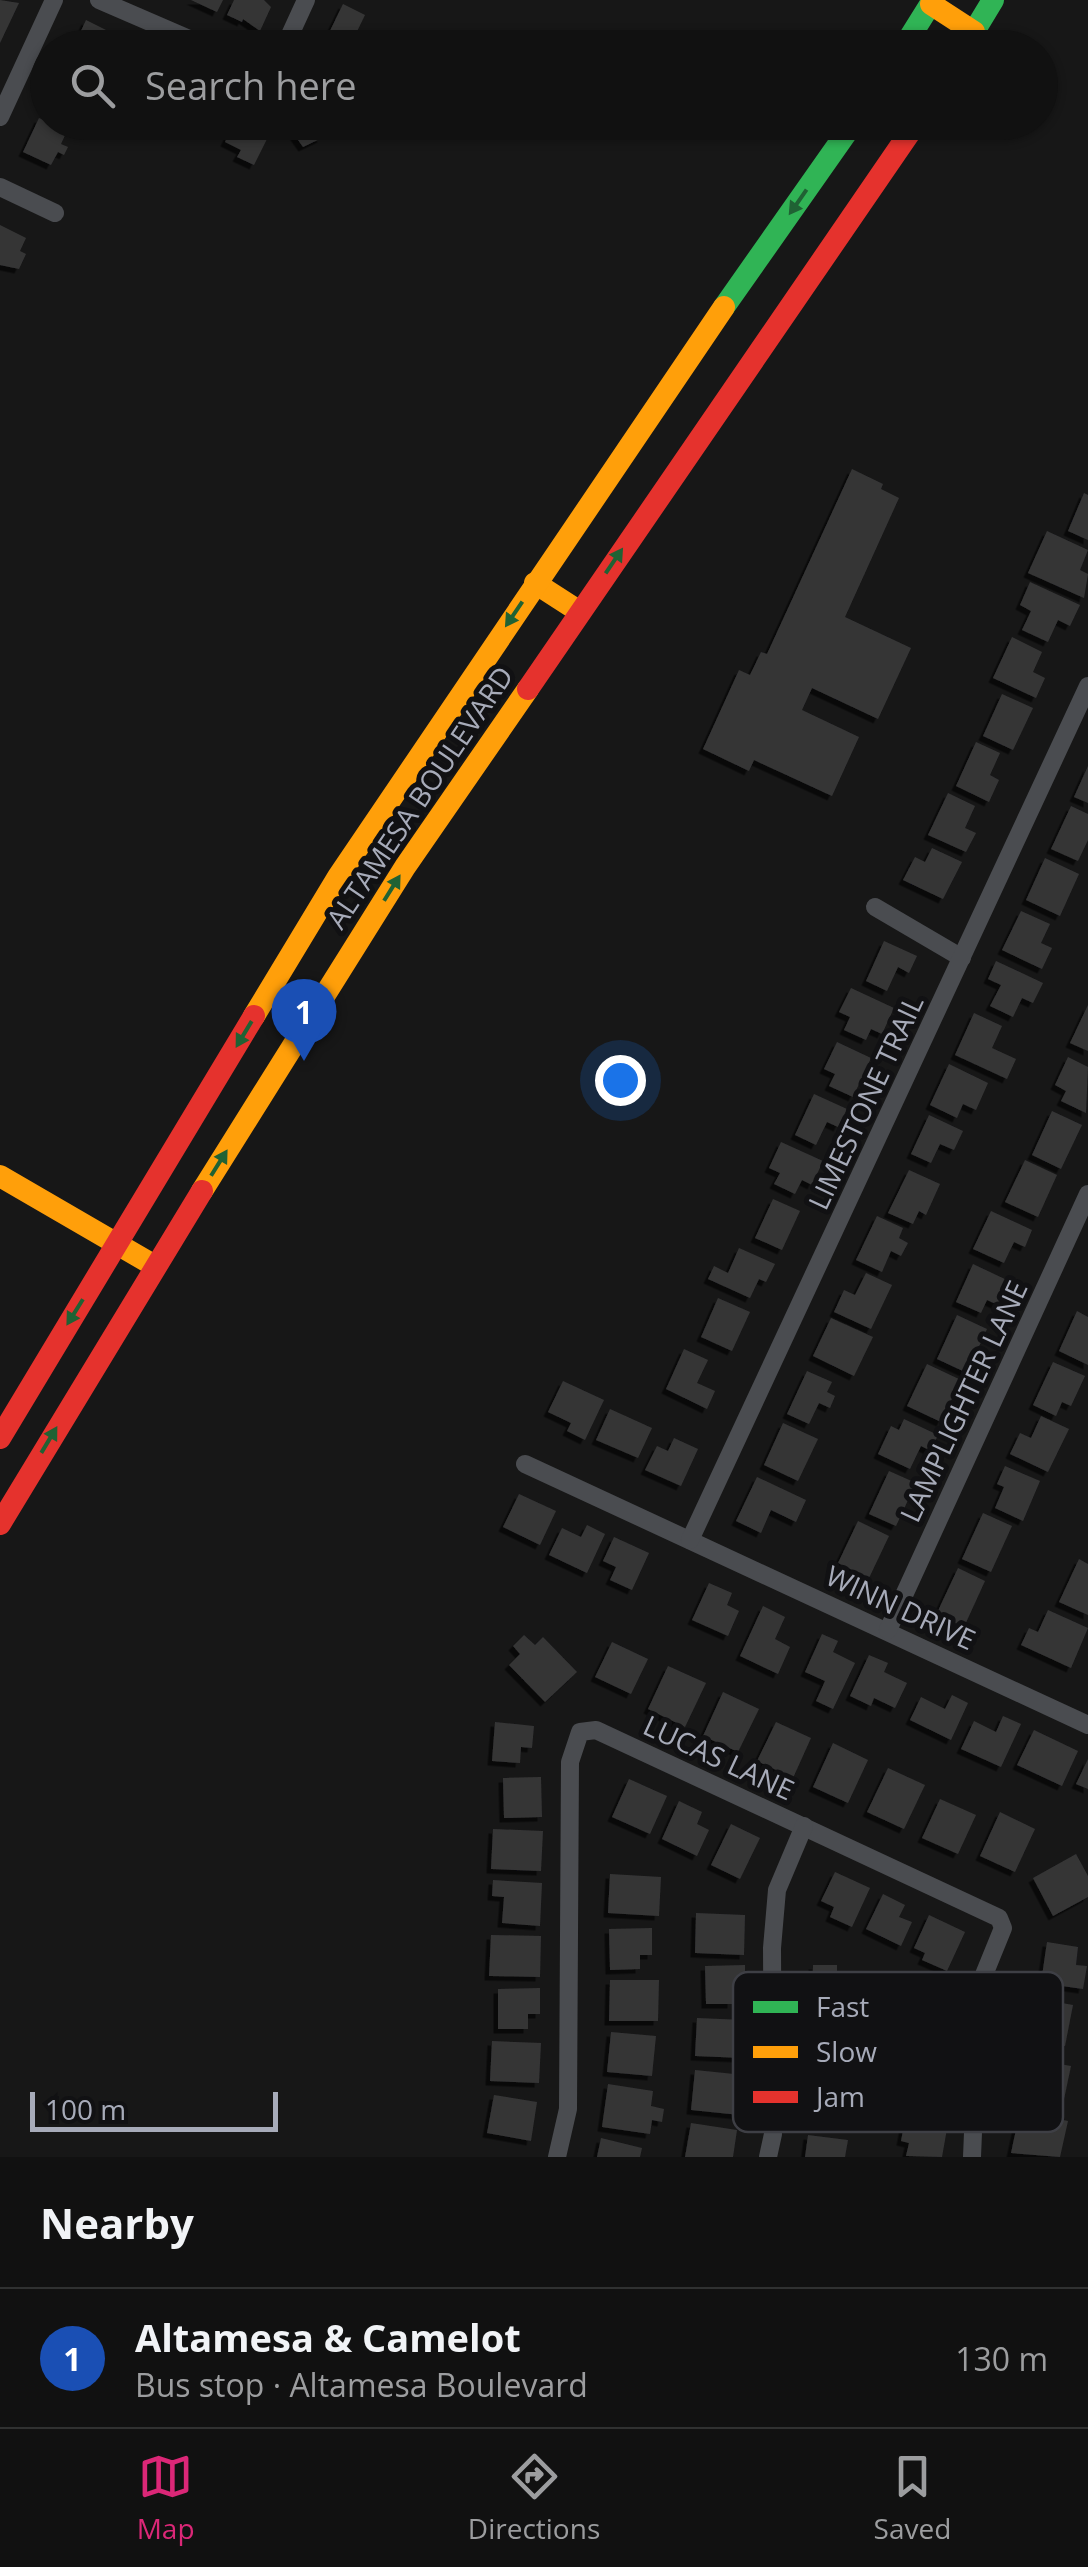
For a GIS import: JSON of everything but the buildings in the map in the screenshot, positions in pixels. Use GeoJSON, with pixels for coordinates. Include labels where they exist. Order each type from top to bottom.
{"type":"FeatureCollection","features":[{"type":"Feature","properties":{"kind":"main road"},"geometry":{"type":"LineString","coordinates":[[975,30],[994,0]]}},
{"type":"Feature","properties":{"kind":"main road"},"geometry":{"type":"LineString","coordinates":[[914,30],[932,2],[959,30]]}},
{"type":"Feature","properties":{"kind":"main road","name":"ALTAMESA BOULEVARD"},"geometry":{"type":"LineString","coordinates":[[0,1438],[338,877],[842,140]]}},
{"type":"Feature","properties":{"kind":"main road","name":"ALTAMESA BOULEVARD"},"geometry":{"type":"LineString","coordinates":[[0,1524],[155,1266],[406,867],[905,140]]}},
{"type":"Feature","properties":{"kind":"main road"},"geometry":{"type":"LineString","coordinates":[[536,582],[580,612]]}},
{"type":"Feature","properties":{"kind":"main road"},"geometry":{"type":"LineString","coordinates":[[0,1176],[155,1266]]}},
{"type":"Feature","properties":{"kind":"street"},"geometry":{"type":"LineString","coordinates":[[40,30],[54,0]]}},
{"type":"Feature","properties":{"kind":"street"},"geometry":{"type":"LineString","coordinates":[[99,0],[168,30]]}},
{"type":"Feature","properties":{"kind":"street"},"geometry":{"type":"LineString","coordinates":[[292,30],[306,0]]}},
{"type":"Feature","properties":{"kind":"street"},"geometry":{"type":"LineString","coordinates":[[0,117],[30,52]]}},
{"type":"Feature","properties":{"kind":"street"},"geometry":{"type":"LineString","coordinates":[[0,187],[55,213]]}},
{"type":"Feature","properties":{"kind":"street","name":"LIMESTONE TRAIL"},"geometry":{"type":"LineString","coordinates":[[690,1540],[1088,686]]}},
{"type":"Feature","properties":{"kind":"street"},"geometry":{"type":"LineString","coordinates":[[875,907],[962,958]]}},
{"type":"Feature","properties":{"kind":"street","name":"LAMPLIGHTER LANE"},"geometry":{"type":"LineString","coordinates":[[888,1630],[1088,1194]]}},
{"type":"Feature","properties":{"kind":"street","name":"WINN DRIVE"},"geometry":{"type":"LineString","coordinates":[[525,1464],[1087,1722]]}},
{"type":"Feature","properties":{"kind":"street","name":"LUCAS LANE"},"geometry":{"type":"LineString","coordinates":[[557,2157],[568,2109],[570,1762],[580,1732],[596,1730],[999,1918],[1003,1928],[985,1972]]}},
{"type":"Feature","properties":{"kind":"street"},"geometry":{"type":"LineString","coordinates":[[772,1972],[777,1890],[804,1826]]}},
{"type":"Feature","properties":{"kind":"street"},"geometry":{"type":"LineString","coordinates":[[768,2157],[773,2132]]}},
{"type":"Feature","properties":{"kind":"street","name":"LUCAS LANE"},"geometry":{"type":"LineString","coordinates":[[972,2157],[973,2132]]}},
{"type":"Feature","properties":{"kind":"traffic: fast"},"geometry":{"type":"LineString","coordinates":[[914,30],[933,0]]}},
{"type":"Feature","properties":{"kind":"traffic: fast"},"geometry":{"type":"LineString","coordinates":[[975,30],[993,0]]}},
{"type":"Feature","properties":{"kind":"traffic: fast"},"geometry":{"type":"LineString","coordinates":[[724,307],[841,140]]}},
{"type":"Feature","properties":{"kind":"traffic: slow"},"geometry":{"type":"LineString","coordinates":[[931,4],[971,30]]}},
{"type":"Feature","properties":{"kind":"traffic: slow"},"geometry":{"type":"LineString","coordinates":[[254,1016],[338,877],[724,307]]}},
{"type":"Feature","properties":{"kind":"traffic: slow"},"geometry":{"type":"LineString","coordinates":[[535,583],[580,612]]}},
{"type":"Feature","properties":{"kind":"traffic: slow"},"geometry":{"type":"LineString","coordinates":[[202,1191],[405,867],[528,689]]}},
{"type":"Feature","properties":{"kind":"traffic: slow"},"geometry":{"type":"LineString","coordinates":[[0,1176],[155,1266]]}},
{"type":"Feature","properties":{"kind":"traffic: jam"},"geometry":{"type":"LineString","coordinates":[[528,689],[905,140]]}},
{"type":"Feature","properties":{"kind":"traffic: jam"},"geometry":{"type":"LineString","coordinates":[[0,1438],[254,1016]]}},
{"type":"Feature","properties":{"kind":"traffic: jam"},"geometry":{"type":"LineString","coordinates":[[0,1524],[202,1191]]}},
{"type":"Feature","properties":{"kind":"place","name":"Altamesa & Camelot"},"geometry":{"type":"Point","coordinates":[304,1061]}}]}
